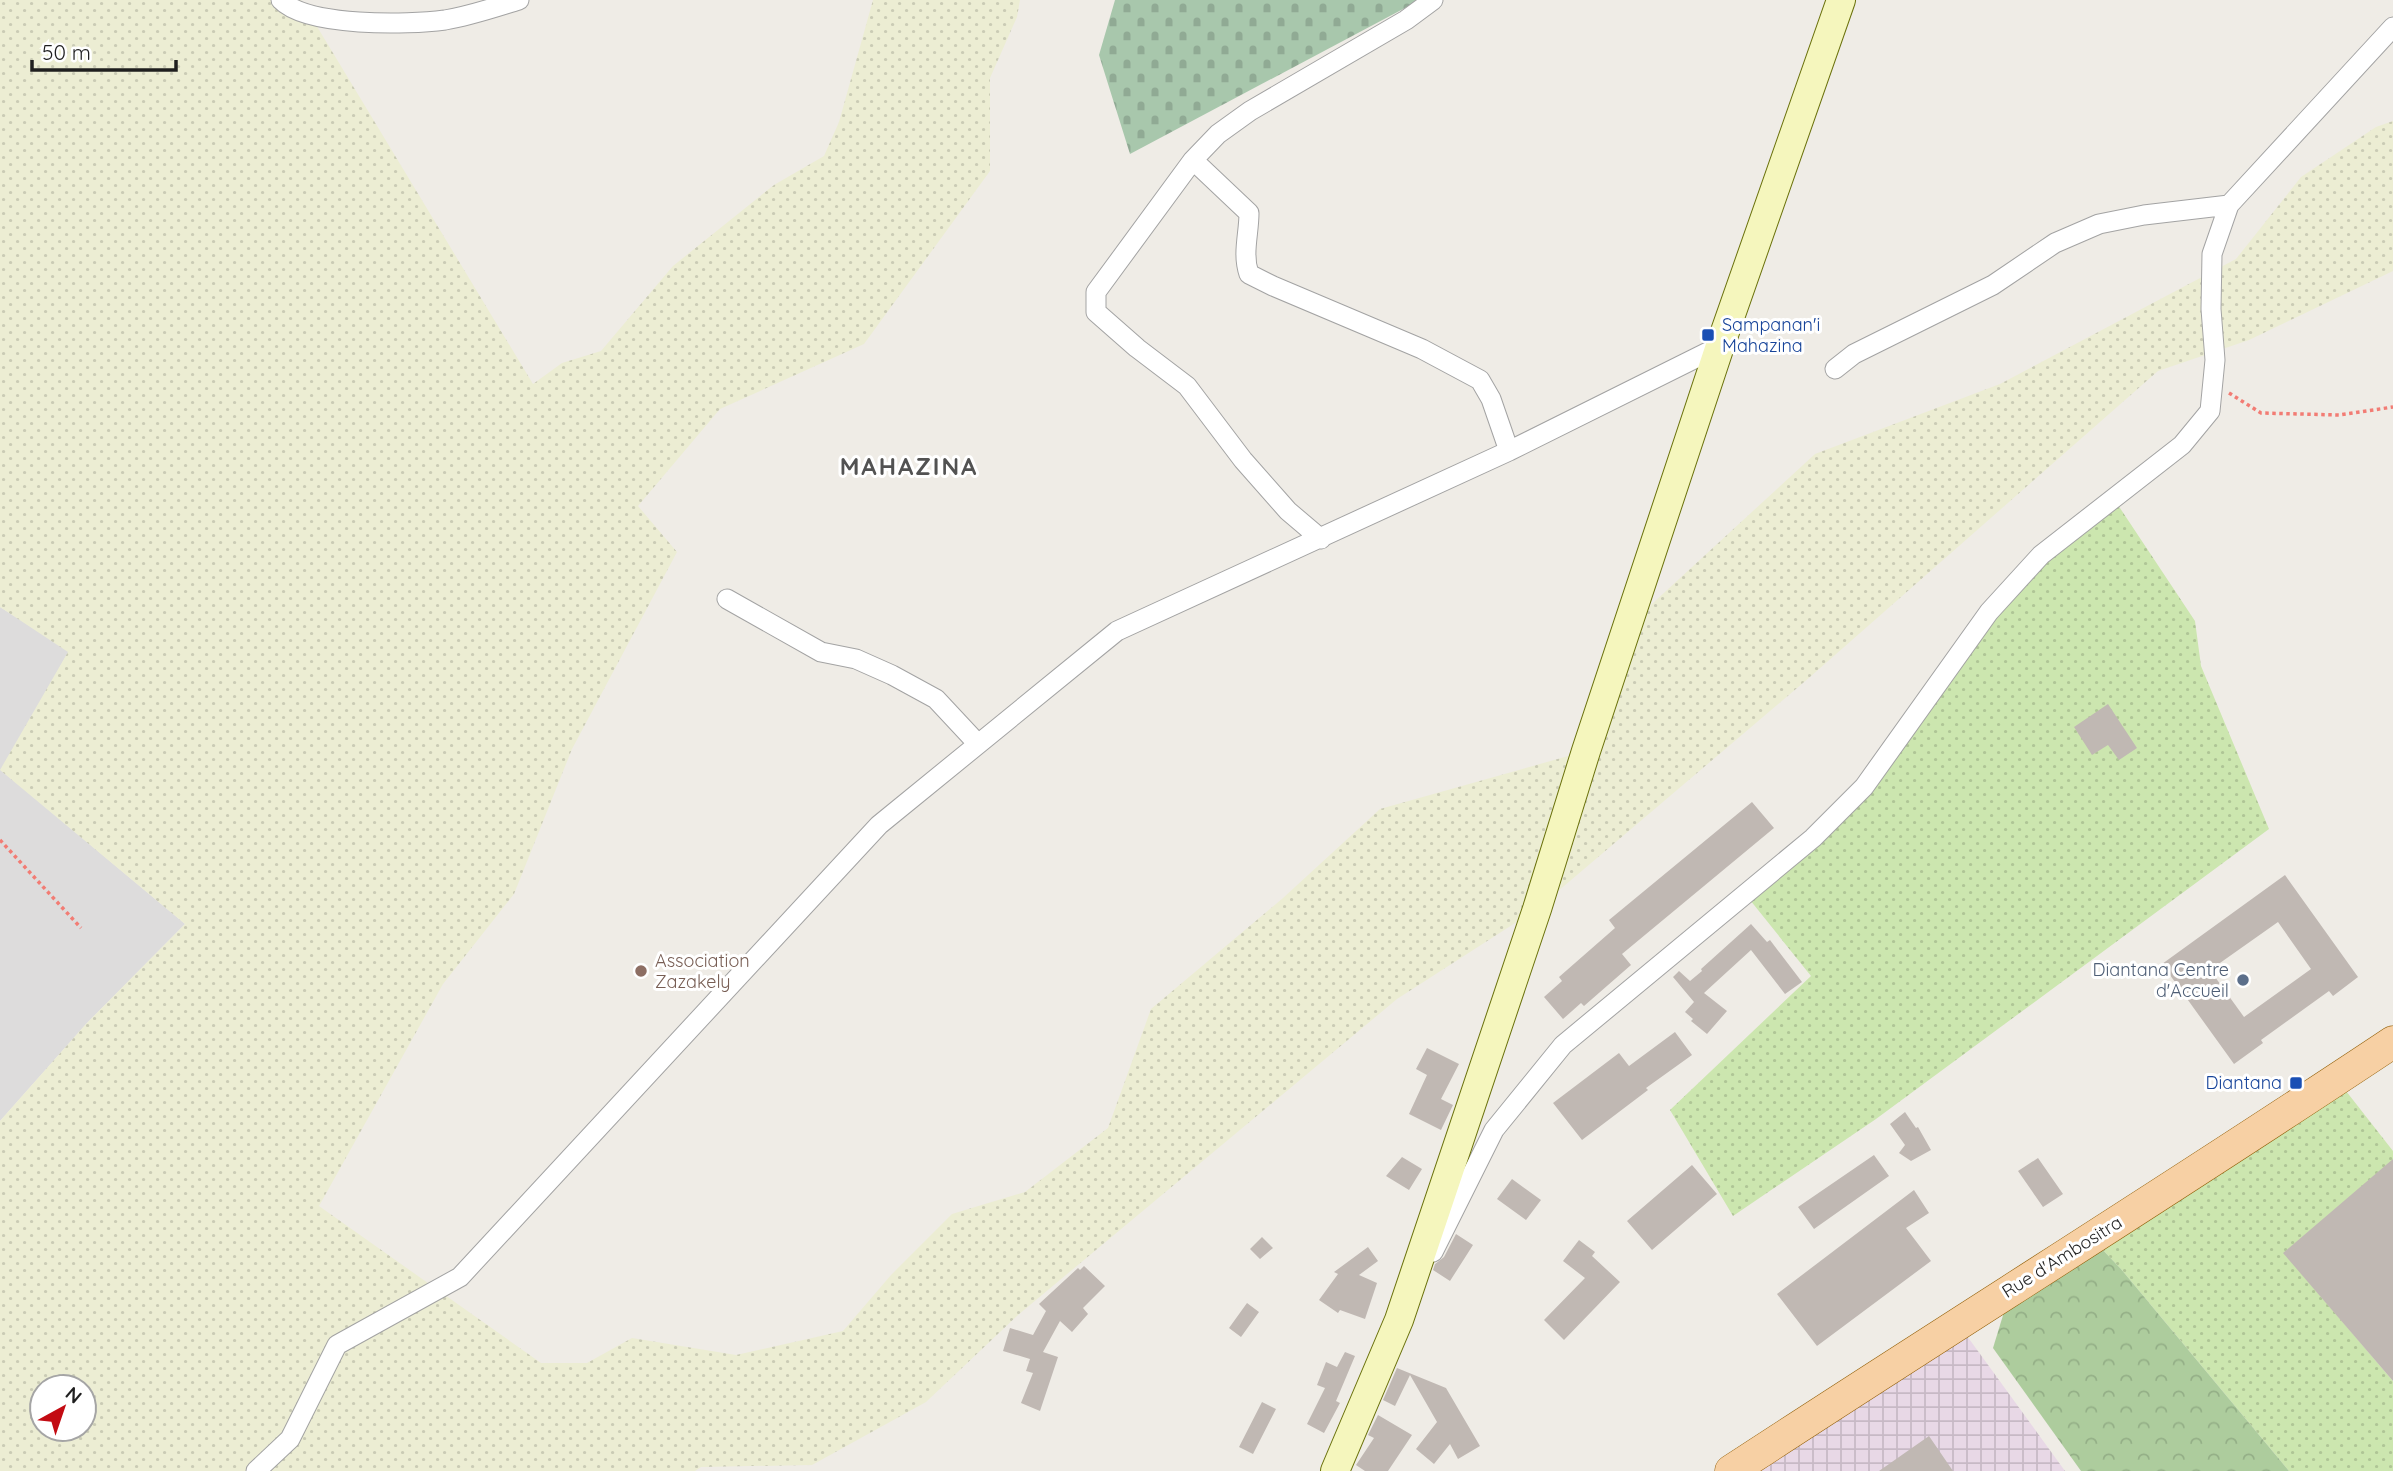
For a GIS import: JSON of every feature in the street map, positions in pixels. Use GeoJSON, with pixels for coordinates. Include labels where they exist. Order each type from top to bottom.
{"type":"FeatureCollection","features":[{"type":"Feature","properties":{"kind":"main road"},"geometry":{"type":"LineString","coordinates":[[1335,1471],[1399,1320],[1720,346],[1841,0]]}},
{"type":"Feature","properties":{"kind":"main road","name":"Rue d'Ambositra"},"geometry":{"type":"LineString","coordinates":[[1731,1471],[2393,1042]]}},
{"type":"Feature","properties":{"kind":"street"},"geometry":{"type":"LineString","coordinates":[[281,0],[290,9],[348,23],[446,20],[519,0]]}},
{"type":"Feature","properties":{"kind":"street"},"geometry":{"type":"LineString","coordinates":[[1321,539],[1288,511],[1243,460],[1187,386],[1096,312],[1096,292],[1193,160],[1218,134],[1250,111],[1406,20],[1433,0]]}},
{"type":"Feature","properties":{"kind":"street"},"geometry":{"type":"LineString","coordinates":[[1399,1320],[1494,1130],[1563,1045],[1779,868],[1856,795],[1989,612],[2041,555],[2182,445],[2210,411],[2215,360],[2211,309],[2212,254],[2229,205],[2393,27]]}},
{"type":"Feature","properties":{"kind":"street"},"geometry":{"type":"LineString","coordinates":[[1193,160],[1249,213],[1244,259],[1249,274],[1422,348],[1480,380],[1492,399],[1509,451]]}},
{"type":"Feature","properties":{"kind":"street"},"geometry":{"type":"LineString","coordinates":[[1835,369],[1854,354],[1993,285],[2055,243],[2099,224],[2144,215],[2229,205]]}},
{"type":"Feature","properties":{"kind":"street"},"geometry":{"type":"LineString","coordinates":[[256,1471],[290,1439],[337,1345],[460,1277],[878,825],[1117,632],[1509,451],[1720,346]]}},
{"type":"Feature","properties":{"kind":"street"},"geometry":{"type":"LineString","coordinates":[[727,599],[821,652],[856,659],[936,699],[978,744]]}},
{"type":"Feature","properties":{"kind":"path"},"geometry":{"type":"LineString","coordinates":[[2212,383],[2262,413],[2339,415],[2393,407]]}},
{"type":"Feature","properties":{"kind":"path"},"geometry":{"type":"LineString","coordinates":[[0,840],[81,928]]}},
{"type":"Feature","properties":{"kind":"shaded area"},"geometry":{"type":"Polygon","coordinates":[[[0,607],[69,651],[1,770],[185,924],[86,1024],[0,1121],[0,607]]]}},
{"type":"Feature","properties":{"kind":"shaded area"},"geometry":{"type":"Polygon","coordinates":[[[1967,1336],[2065,1471],[1754,1471],[1967,1336]]]}},
{"type":"Feature","properties":{"kind":"green space"},"geometry":{"type":"Polygon","coordinates":[[[0,0],[301,0],[533,384],[562,363],[601,351],[673,266],[774,185],[824,156],[839,122],[873,0],[1020,0],[1017,17],[990,78],[990,171],[864,344],[720,409],[638,506],[677,552],[572,749],[514,894],[443,984],[319,1206],[541,1363],[587,1363],[632,1338],[736,1355],[843,1331],[891,1275],[952,1214],[1025,1192],[1108,1128],[1151,1009],[1283,898],[1380,809],[1586,751],[1629,625],[1815,454],[2000,384],[2236,259],[2301,177],[2376,127],[2393,121],[2393,271],[2249,340],[2158,371],[1810,677],[1537,909],[1397,999],[1018,1315],[926,1402],[812,1465],[701,1467],[695,1471],[0,1471],[0,1121],[86,1024],[185,924],[0,770],[68,652],[0,607],[0,0]]]}},
{"type":"Feature","properties":{"kind":"green space"},"geometry":{"type":"Polygon","coordinates":[[[1115,0],[1420,0],[1130,154],[1099,55],[1115,0]]]}},
{"type":"Feature","properties":{"kind":"green space"},"geometry":{"type":"Polygon","coordinates":[[[2114,499],[2195,621],[2201,666],[2269,829],[1876,1119],[1733,1216],[1670,1110],[1811,976],[1746,895],[1813,838],[1989,612],[2114,499]]]}},
{"type":"Feature","properties":{"kind":"green space"},"geometry":{"type":"Polygon","coordinates":[[[2346,1091],[2393,1151],[2393,1160],[2284,1253],[2393,1381],[2393,1471],[2289,1471],[2099,1246],[2346,1091]]]}},
{"type":"Feature","properties":{"kind":"green space"},"geometry":{"type":"Polygon","coordinates":[[[2099,1246],[2289,1471],[2081,1471],[1993,1348],[2004,1312],[2099,1246]]]}},
{"type":"Feature","properties":{"kind":"building"},"geometry":{"type":"Polygon","coordinates":[[[2108,704],[2137,748],[2119,760],[2108,745],[2092,755],[2074,727],[2108,704]]]}},
{"type":"Feature","properties":{"kind":"building"},"geometry":{"type":"Polygon","coordinates":[[[1752,802],[1774,828],[1622,954],[1631,965],[1584,1006],[1581,1003],[1563,1019],[1544,997],[1562,981],[1559,977],[1615,928],[1609,920],[1752,802]]]}},
{"type":"Feature","properties":{"kind":"building"},"geometry":{"type":"Polygon","coordinates":[[[2285,875],[2358,977],[2333,996],[2329,991],[2261,1040],[2263,1043],[2234,1064],[2162,964],[2285,875]],[[2278,922],[2210,970],[2244,1017],[2311,969],[2278,922]]]}},
{"type":"Feature","properties":{"kind":"building"},"geometry":{"type":"Polygon","coordinates":[[[1751,924],[1767,942],[1770,940],[1802,982],[1785,994],[1751,950],[1704,993],[1727,1011],[1707,1034],[1691,1021],[1693,1019],[1685,1012],[1694,1002],[1673,977],[1679,971],[1690,981],[1751,924]]]}},
{"type":"Feature","properties":{"kind":"building"},"geometry":{"type":"Polygon","coordinates":[[[1675,1032],[1692,1055],[1582,1140],[1553,1103],[1619,1053],[1629,1066],[1675,1032]]]}},
{"type":"Feature","properties":{"kind":"building"},"geometry":{"type":"Polygon","coordinates":[[[1427,1048],[1459,1064],[1441,1099],[1453,1105],[1441,1130],[1409,1114],[1427,1075],[1416,1069],[1427,1048]]]}},
{"type":"Feature","properties":{"kind":"building"},"geometry":{"type":"Polygon","coordinates":[[[1905,1112],[1916,1128],[1918,1127],[1931,1150],[1911,1161],[1899,1153],[1905,1145],[1890,1124],[1905,1112]]]}},
{"type":"Feature","properties":{"kind":"building"},"geometry":{"type":"Polygon","coordinates":[[[1874,1155],[1889,1176],[1814,1229],[1798,1207],[1874,1155]]]}},
{"type":"Feature","properties":{"kind":"building"},"geometry":{"type":"Polygon","coordinates":[[[1402,1157],[1422,1169],[1409,1190],[1386,1176],[1402,1157]]]}},
{"type":"Feature","properties":{"kind":"building"},"geometry":{"type":"Polygon","coordinates":[[[2038,1158],[2063,1194],[2043,1207],[2018,1171],[2038,1158]]]}},
{"type":"Feature","properties":{"kind":"building"},"geometry":{"type":"Polygon","coordinates":[[[2393,1159],[2393,1381],[2283,1253],[2393,1159]]]}},
{"type":"Feature","properties":{"kind":"building"},"geometry":{"type":"Polygon","coordinates":[[[1692,1165],[1717,1194],[1652,1250],[1627,1221],[1692,1165]]]}},
{"type":"Feature","properties":{"kind":"building"},"geometry":{"type":"Polygon","coordinates":[[[1512,1179],[1541,1200],[1526,1220],[1497,1199],[1512,1179]]]}},
{"type":"Feature","properties":{"kind":"building"},"geometry":{"type":"Polygon","coordinates":[[[1914,1190],[1929,1213],[1906,1228],[1931,1261],[1817,1346],[1777,1294],[1914,1190]]]}},
{"type":"Feature","properties":{"kind":"building"},"geometry":{"type":"Polygon","coordinates":[[[1456,1234],[1473,1245],[1450,1281],[1433,1270],[1435,1264],[1444,1257],[1456,1234]]]}},
{"type":"Feature","properties":{"kind":"building"},"geometry":{"type":"Polygon","coordinates":[[[1262,1237],[1273,1248],[1260,1259],[1250,1249],[1262,1237]]]}},
{"type":"Feature","properties":{"kind":"building"},"geometry":{"type":"Polygon","coordinates":[[[1579,1240],[1595,1252],[1592,1256],[1620,1282],[1564,1340],[1544,1320],[1585,1278],[1563,1261],[1579,1240]]]}},
{"type":"Feature","properties":{"kind":"building"},"geometry":{"type":"Polygon","coordinates":[[[1368,1247],[1378,1261],[1359,1275],[1377,1283],[1365,1319],[1340,1310],[1338,1313],[1319,1300],[1338,1274],[1334,1272],[1368,1247]]]}},
{"type":"Feature","properties":{"kind":"building"},"geometry":{"type":"Polygon","coordinates":[[[1084,1266],[1105,1286],[1083,1308],[1088,1314],[1072,1332],[1060,1321],[1043,1352],[1058,1357],[1040,1411],[1021,1403],[1033,1373],[1026,1371],[1030,1359],[1003,1351],[1010,1328],[1033,1335],[1046,1311],[1039,1304],[1078,1268],[1080,1270],[1084,1266]]]}},
{"type":"Feature","properties":{"kind":"building"},"geometry":{"type":"Polygon","coordinates":[[[1247,1303],[1259,1312],[1241,1337],[1229,1328],[1247,1303]]]}},
{"type":"Feature","properties":{"kind":"building"},"geometry":{"type":"Polygon","coordinates":[[[1345,1352],[1355,1356],[1336,1401],[1340,1403],[1324,1433],[1307,1424],[1325,1388],[1317,1385],[1326,1362],[1337,1367],[1345,1352]]]}},
{"type":"Feature","properties":{"kind":"building"},"geometry":{"type":"Polygon","coordinates":[[[1397,1368],[1446,1388],[1480,1446],[1458,1459],[1450,1444],[1434,1464],[1416,1449],[1437,1422],[1410,1375],[1395,1406],[1383,1400],[1397,1368]]]}},
{"type":"Feature","properties":{"kind":"building"},"geometry":{"type":"Polygon","coordinates":[[[1262,1402],[1276,1409],[1253,1454],[1239,1447],[1262,1402]]]}},
{"type":"Feature","properties":{"kind":"building"},"geometry":{"type":"Polygon","coordinates":[[[1378,1415],[1412,1435],[1388,1471],[1365,1471],[1356,1465],[1374,1438],[1368,1435],[1378,1415]]]}},
{"type":"Feature","properties":{"kind":"building"},"geometry":{"type":"Polygon","coordinates":[[[1929,1436],[1953,1471],[1879,1471],[1929,1436]]]}},
{"type":"Feature","properties":{"kind":"place","name":"Sampanan'i Mahazina"},"geometry":{"type":"Point","coordinates":[1708,335]}},
{"type":"Feature","properties":{"kind":"place","name":"Association Zazakely"},"geometry":{"type":"Point","coordinates":[641,971]}},
{"type":"Feature","properties":{"kind":"place","name":"Diantana Centre d'Accueil"},"geometry":{"type":"Point","coordinates":[2243,980]}},
{"type":"Feature","properties":{"kind":"place","name":"Diantana"},"geometry":{"type":"Point","coordinates":[2296,1083]}},
{"type":"Feature","properties":{"kind":"district","name":"MAHAZINA"},"geometry":{"type":"Point","coordinates":[909,467]}}]}
